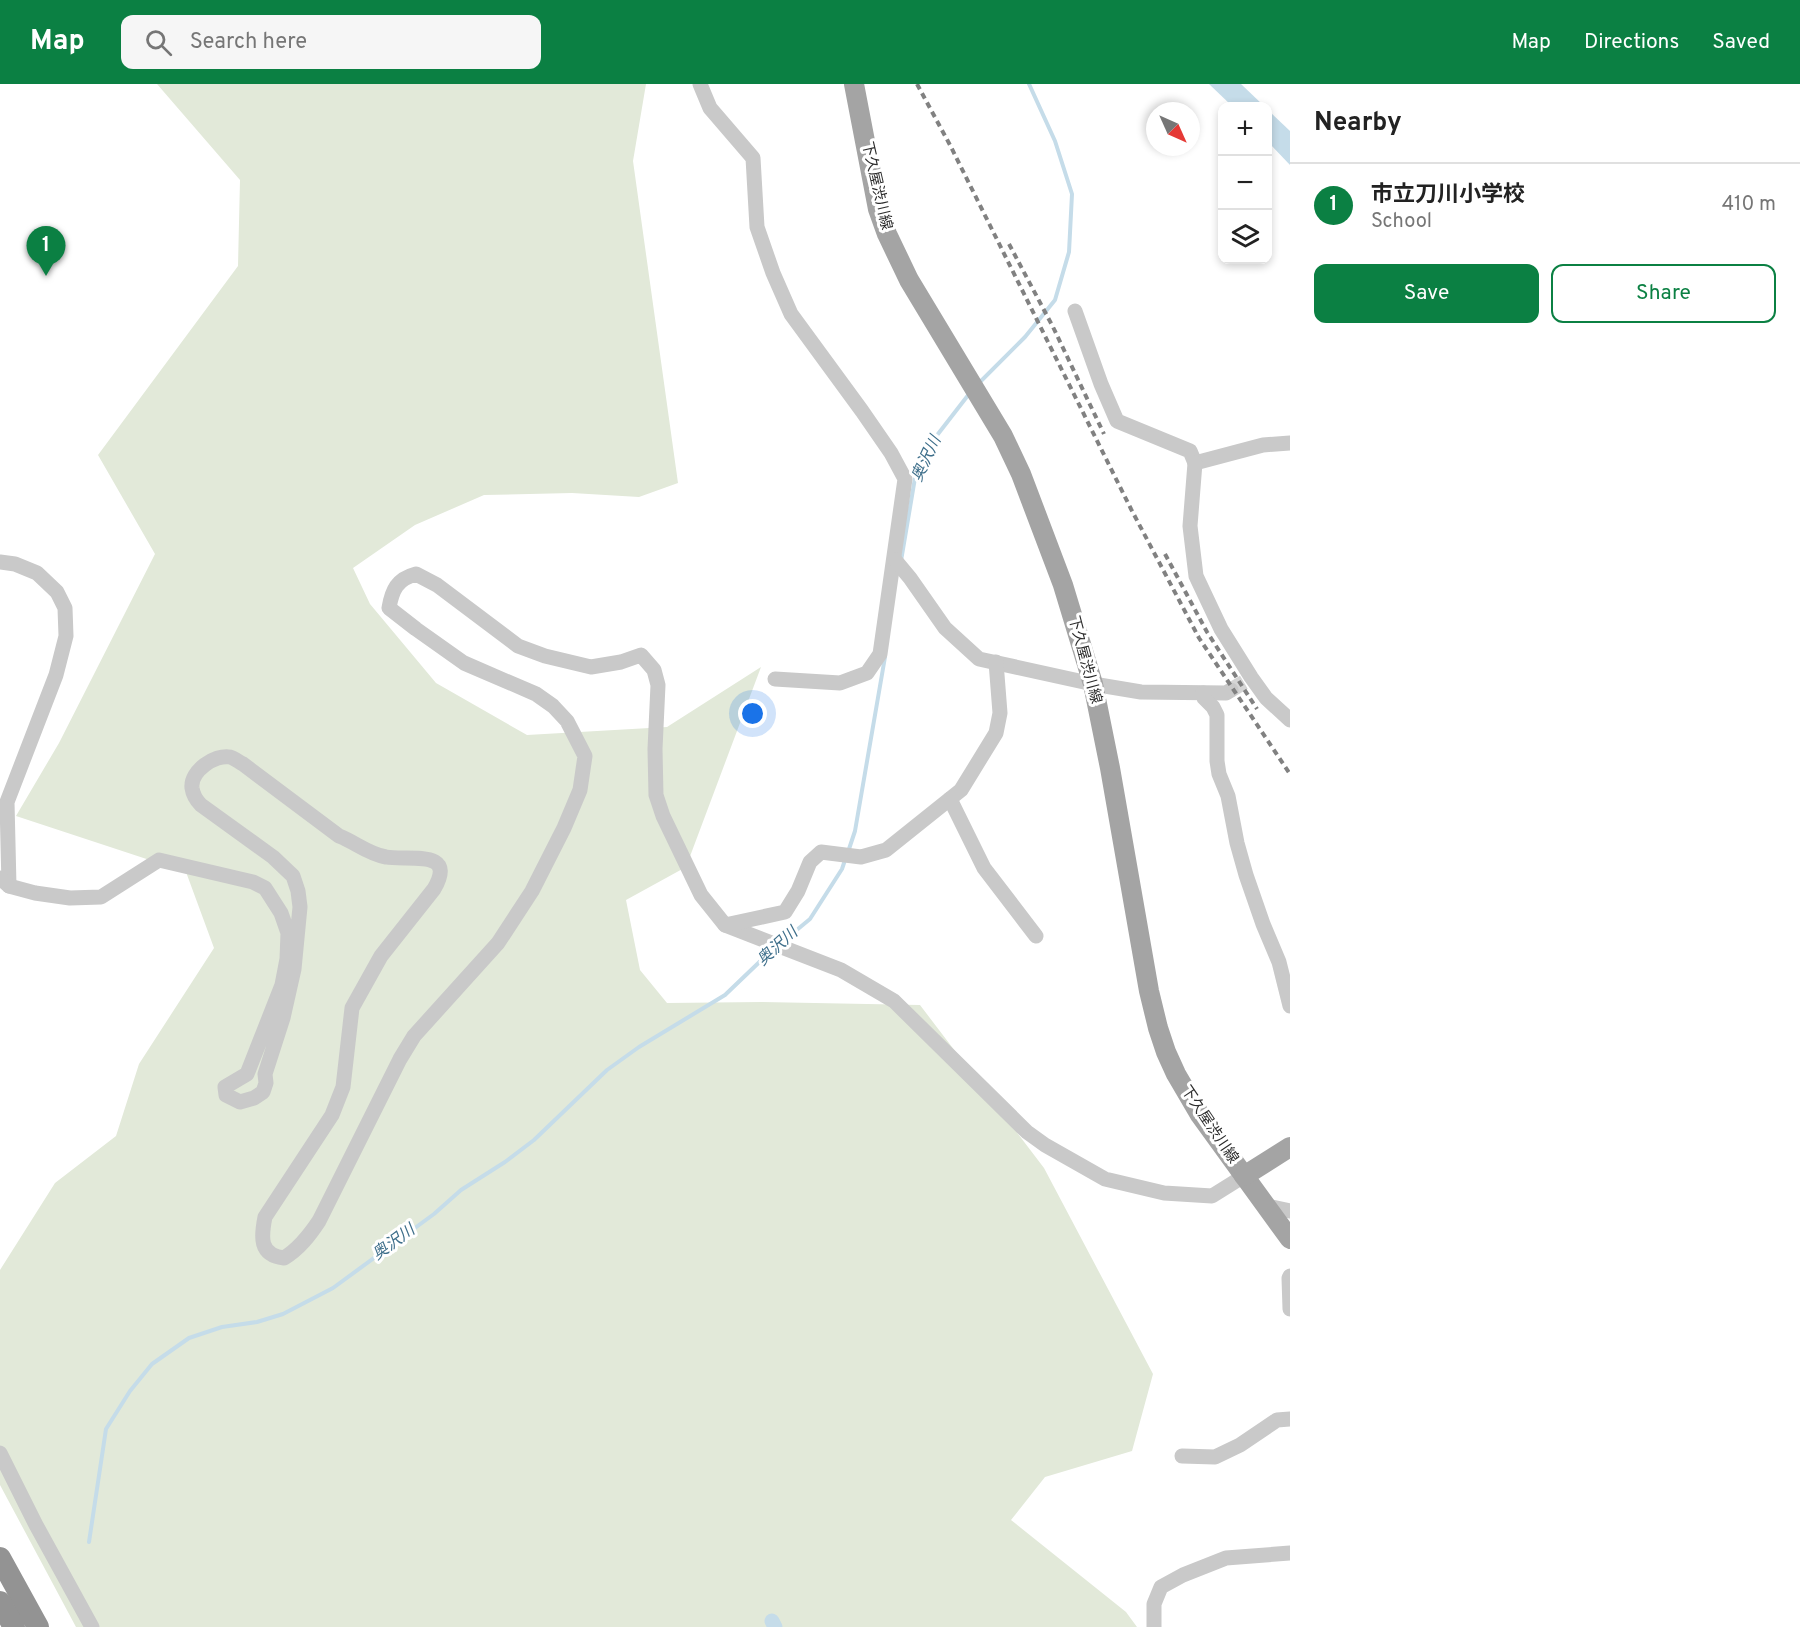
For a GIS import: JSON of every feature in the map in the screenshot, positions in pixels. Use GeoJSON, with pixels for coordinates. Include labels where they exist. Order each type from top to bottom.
{"type":"FeatureCollection","features":[{"type":"Feature","properties":{"kind":"highway"},"geometry":{"type":"LineString","coordinates":[[0,1558],[38,1627]]}},
{"type":"Feature","properties":{"kind":"highway"},"geometry":{"type":"LineString","coordinates":[[0,1602],[14,1627]]}},
{"type":"Feature","properties":{"kind":"main road","name":"下久屋渋川線"},"geometry":{"type":"LineString","coordinates":[[854,84],[878,209],[886,234],[909,280],[1003,436],[1021,474],[1063,585],[1093,684],[1149,990],[1166,1052],[1200,1115],[1290,1239]]}},
{"type":"Feature","properties":{"kind":"main road"},"geometry":{"type":"LineString","coordinates":[[1244,1176],[1290,1147]]}},
{"type":"Feature","properties":{"kind":"street"},"geometry":{"type":"LineString","coordinates":[[700,84],[710,108],[753,158],[757,227],[772,273],[791,314],[862,411],[905,478],[880,654],[867,672],[840,683],[775,679]]}},
{"type":"Feature","properties":{"kind":"street"},"geometry":{"type":"LineString","coordinates":[[1075,311],[1117,422],[1190,450],[1195,463],[1191,526],[1196,576],[1248,679],[1290,720]]}},
{"type":"Feature","properties":{"kind":"street"},"geometry":{"type":"LineString","coordinates":[[1195,463],[1263,445],[1290,443]]}},
{"type":"Feature","properties":{"kind":"street"},"geometry":{"type":"LineString","coordinates":[[895,560],[945,628],[979,659],[1141,693],[1226,693],[1231,690]]}},
{"type":"Feature","properties":{"kind":"street"},"geometry":{"type":"LineString","coordinates":[[0,562],[15,564],[37,573],[57,592],[65,609],[66,636],[57,675],[8,802],[4,882],[35,893],[70,898],[101,897],[159,860],[252,882],[265,888],[281,913],[288,933],[287,959],[282,985],[247,1074],[225,1087],[226,1095],[240,1102],[254,1098],[263,1092],[266,1083],[265,1074],[283,1018],[294,969],[300,907],[293,876],[273,857],[201,805],[195,798],[191,786],[194,776],[206,764],[219,757],[231,757],[339,836],[364,850],[386,857],[423,858],[433,861],[442,872],[434,889],[381,956],[351,1008],[343,1087],[332,1115],[265,1217],[262,1232],[263,1243],[267,1252],[275,1257],[284,1258],[307,1239],[319,1221],[400,1059],[414,1036],[498,943],[532,891],[564,828],[580,790],[585,756],[567,721],[553,706],[536,694],[464,663],[389,608],[392,591],[408,576],[416,574],[437,585],[518,646],[545,656],[591,667],[621,662],[641,655],[654,670],[658,685],[655,749],[656,795],[663,816],[701,895],[725,925],[841,970],[894,1000],[1027,1132],[1045,1145],[1105,1179],[1164,1193],[1212,1196],[1244,1176]]}},
{"type":"Feature","properties":{"kind":"street"},"geometry":{"type":"LineString","coordinates":[[725,925],[785,912],[798,891],[810,862],[821,852],[861,857],[886,850],[961,790],[996,733],[999,713],[996,662]]}},
{"type":"Feature","properties":{"kind":"street"},"geometry":{"type":"LineString","coordinates":[[1203,693],[1204,698],[1217,715],[1219,774],[1228,796],[1245,875],[1279,962],[1290,1006]]}},
{"type":"Feature","properties":{"kind":"street"},"geometry":{"type":"LineString","coordinates":[[950,799],[984,868],[1036,936]]}},
{"type":"Feature","properties":{"kind":"street"},"geometry":{"type":"LineString","coordinates":[[1267,1206],[1290,1211]]}},
{"type":"Feature","properties":{"kind":"street"},"geometry":{"type":"LineString","coordinates":[[1290,1276],[1290,1309]]}},
{"type":"Feature","properties":{"kind":"street"},"geometry":{"type":"LineString","coordinates":[[1182,1456],[1215,1457],[1240,1445],[1277,1420],[1290,1419]]}},
{"type":"Feature","properties":{"kind":"street"},"geometry":{"type":"LineString","coordinates":[[0,1454],[92,1627]]}},
{"type":"Feature","properties":{"kind":"street"},"geometry":{"type":"LineString","coordinates":[[1154,1627],[1154,1604],[1161,1587],[1183,1575],[1227,1558],[1290,1553]]}},
{"type":"Feature","properties":{"kind":"green space"},"geometry":{"type":"Polygon","coordinates":[[[157,84],[646,84],[633,161],[678,483],[639,497],[572,493],[484,495],[415,525],[353,568],[370,604],[436,683],[527,735],[667,727],[761,667],[686,867],[626,900],[640,970],[667,1003],[920,1005],[1044,1168],[1153,1374],[1132,1451],[1045,1477],[1011,1520],[1126,1612],[1137,1627],[76,1627],[0,1485],[0,1270],[55,1183],[116,1136],[139,1064],[214,948],[186,872],[16,816],[59,743],[155,554],[98,455],[238,266],[240,180],[157,84]]]}},
{"type":"Feature","properties":{"kind":"water"},"geometry":{"type":"Polygon","coordinates":[[[1209,84],[1241,84],[1260,102],[1228,102],[1209,84]]]}},
{"type":"Feature","properties":{"kind":"water"},"geometry":{"type":"Polygon","coordinates":[[[1272,114],[1290,131],[1290,165],[1272,146],[1272,114]]]}},
{"type":"Feature","properties":{"kind":"waterway","name":"奥沢川"},"geometry":{"type":"LineString","coordinates":[[978,384],[1025,337],[1055,300],[1069,252],[1072,194],[1055,141],[1029,84]]}},
{"type":"Feature","properties":{"kind":"waterway","name":"奥沢川"},"geometry":{"type":"LineString","coordinates":[[901,561],[915,478],[931,443],[969,394]]}},
{"type":"Feature","properties":{"kind":"waterway","name":"奥沢川"},"geometry":{"type":"LineString","coordinates":[[848,852],[855,831],[885,657]]}},
{"type":"Feature","properties":{"kind":"waterway","name":"奥沢川"},"geometry":{"type":"LineString","coordinates":[[781,943],[810,919],[842,869],[845,860]]}},
{"type":"Feature","properties":{"kind":"waterway","name":"奥沢川"},"geometry":{"type":"LineString","coordinates":[[89,1542],[106,1429],[130,1391],[152,1364],[189,1338],[222,1327],[257,1322],[283,1314],[333,1288],[434,1214],[461,1190],[534,1140],[607,1070],[639,1047],[725,995],[773,949]]}},
{"type":"Feature","properties":{"kind":"waterway"},"geometry":{"type":"LineString","coordinates":[[772,1621],[775,1627]]}},
{"type":"Feature","properties":{"kind":"tunnel"},"geometry":{"type":"LineString","coordinates":[[1231,690],[1246,681]]}},
{"type":"Feature","properties":{"kind":"railway"},"geometry":{"type":"LineString","coordinates":[[917,84],[950,145],[1131,509],[1199,638],[1290,774]]}},
{"type":"Feature","properties":{"kind":"railway"},"geometry":{"type":"LineString","coordinates":[[1009,244],[1053,327],[1104,434]]}},
{"type":"Feature","properties":{"kind":"railway"},"geometry":{"type":"LineString","coordinates":[[1165,554],[1207,632],[1257,709]]}},
{"type":"Feature","properties":{"kind":"place","name":"市立刀川小学校"},"geometry":{"type":"Point","coordinates":[46,276]}}]}
